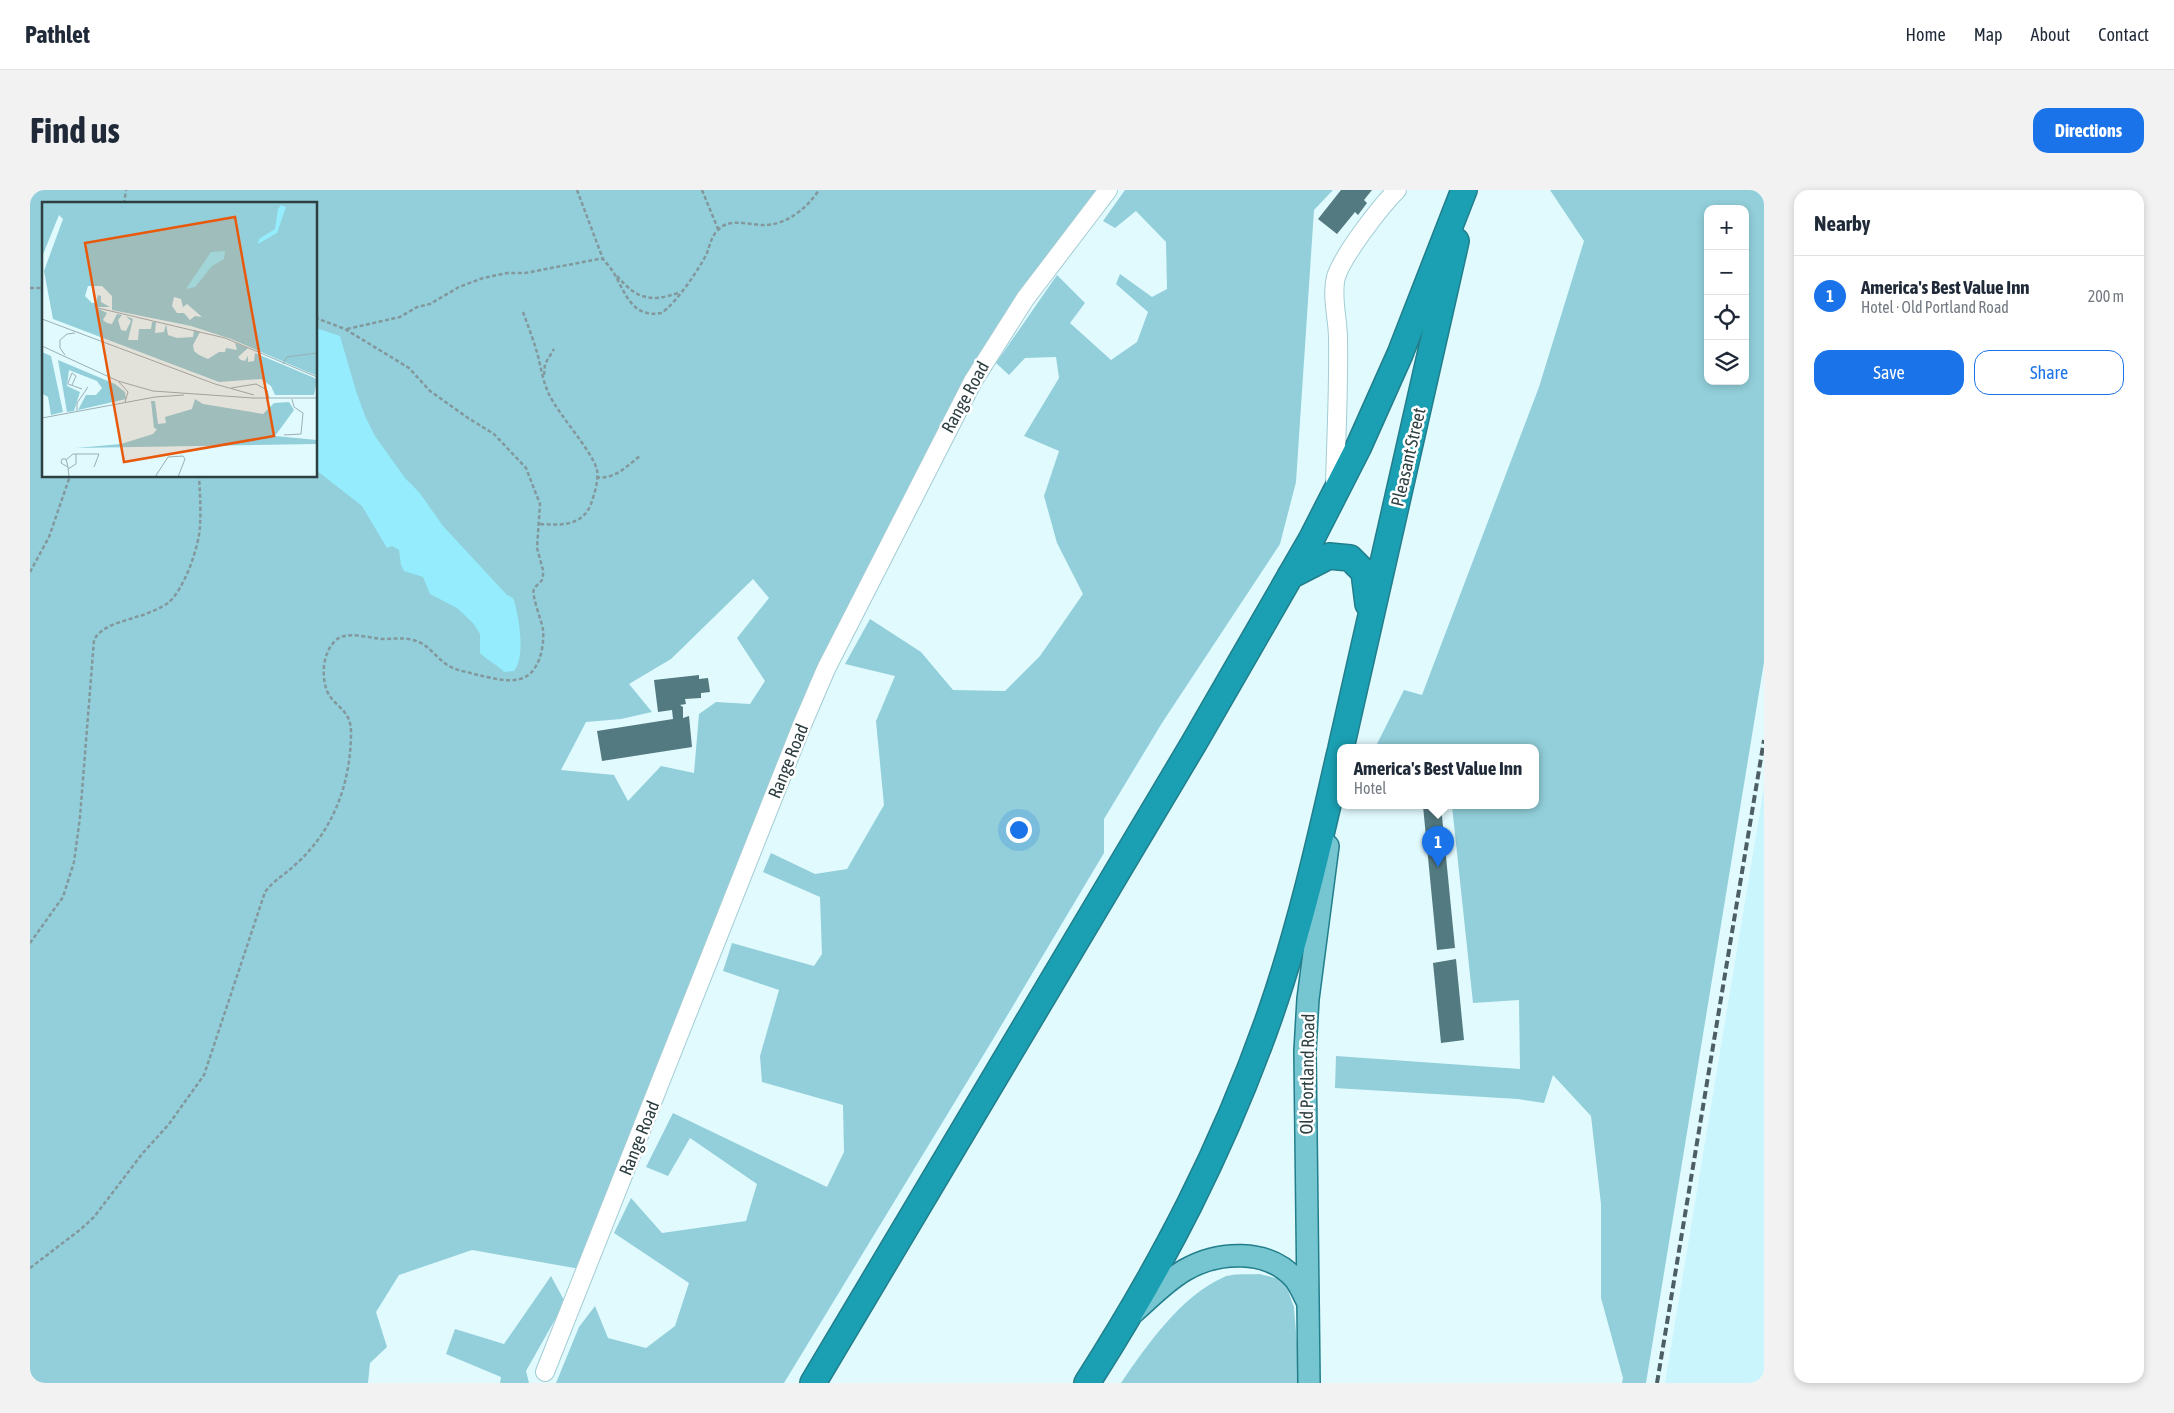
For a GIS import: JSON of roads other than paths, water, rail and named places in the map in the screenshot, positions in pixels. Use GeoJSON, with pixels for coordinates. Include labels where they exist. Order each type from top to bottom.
{"type":"FeatureCollection","features":[{"type":"Feature","properties":{"kind":"highway"},"geometry":{"type":"LineString","coordinates":[[813,1383],[1290,576],[1335,494],[1400,354],[1465,190]]}},
{"type":"Feature","properties":{"kind":"highway","name":"Pleasant Street"},"geometry":{"type":"LineString","coordinates":[[1343,743],[1368,627],[1442,313],[1465,190]]}},
{"type":"Feature","properties":{"kind":"highway"},"geometry":{"type":"LineString","coordinates":[[1290,576],[1329,556],[1350,558],[1364,572],[1368,627]]}},
{"type":"Feature","properties":{"kind":"highway","name":"Pleasant Street"},"geometry":{"type":"LineString","coordinates":[[1087,1383],[1130,1315],[1193,1201],[1225,1132],[1273,1004],[1304,904],[1337,768]]}},
{"type":"Feature","properties":{"kind":"main road","name":"Old Portland Road"},"geometry":{"type":"LineString","coordinates":[[1309,1383],[1305,1102],[1308,999],[1337,788]]}},
{"type":"Feature","properties":{"kind":"main road"},"geometry":{"type":"LineString","coordinates":[[1130,1315],[1184,1271],[1212,1259],[1228,1256],[1260,1258],[1274,1262],[1296,1280],[1308,1303]]}},
{"type":"Feature","properties":{"kind":"street","name":"Range Road"},"geometry":{"type":"LineString","coordinates":[[545,1372],[802,725],[826,669],[973,381],[1025,299],[1108,190]]}},
{"type":"Feature","properties":{"kind":"street"},"geometry":{"type":"LineString","coordinates":[[1335,494],[1338,366],[1338,331],[1335,301],[1336,278],[1344,260],[1397,190]]}},
{"type":"Feature","properties":{"kind":"railway"},"geometry":{"type":"LineString","coordinates":[[1657,1383],[1764,740]]}},
{"type":"Feature","properties":{"kind":"place","name":"America's Best Value Inn"},"geometry":{"type":"Point","coordinates":[1438,867]}}]}
